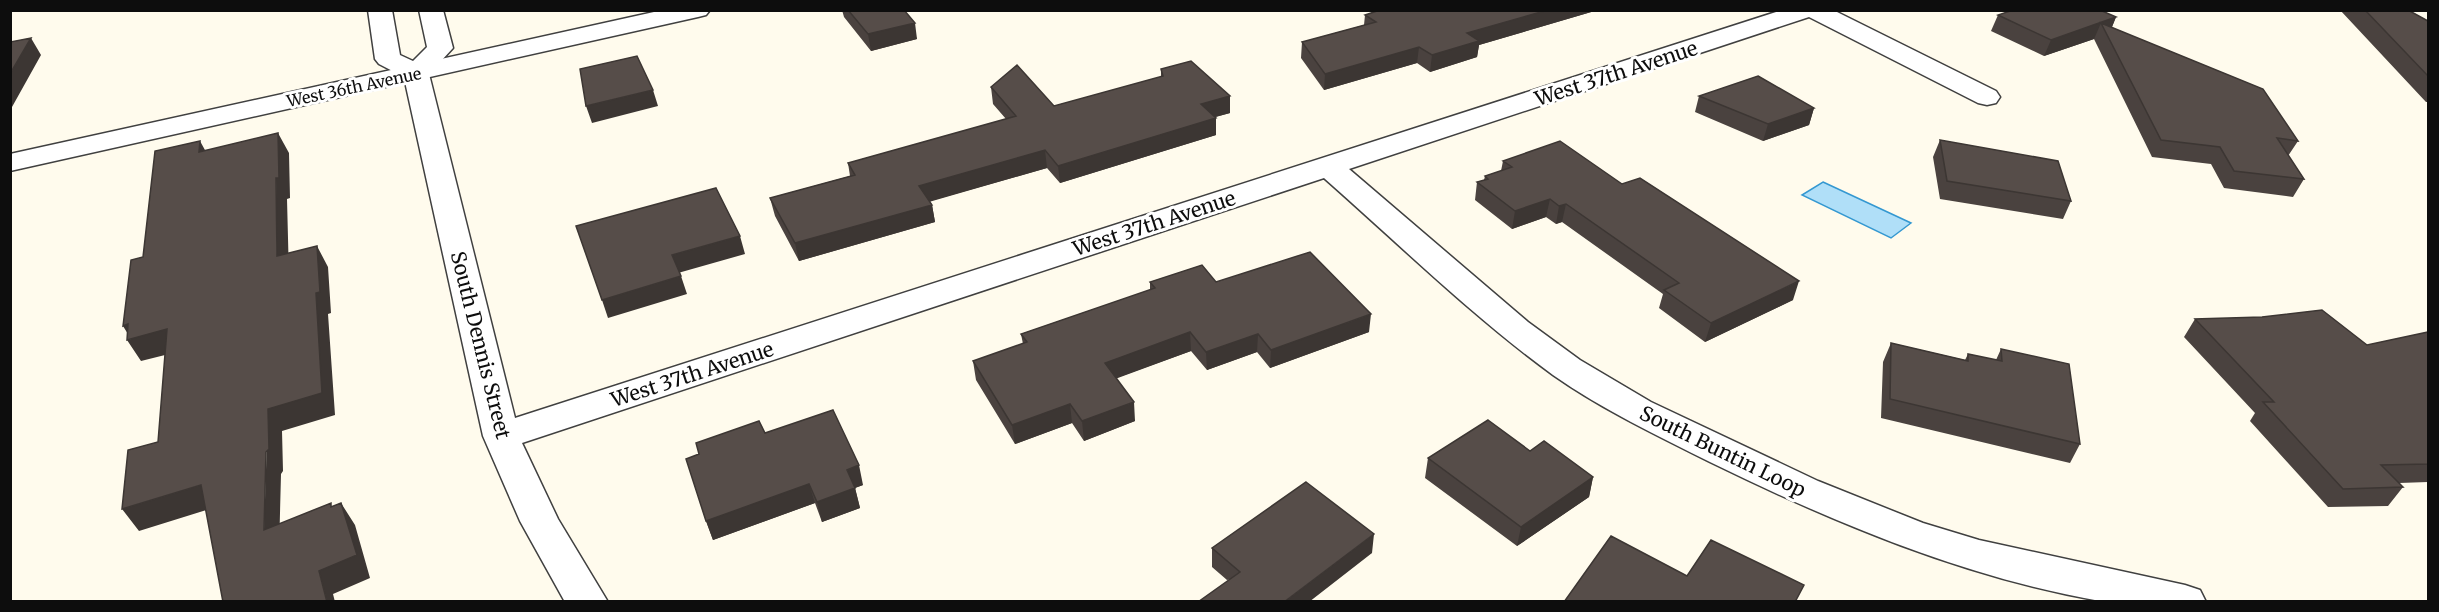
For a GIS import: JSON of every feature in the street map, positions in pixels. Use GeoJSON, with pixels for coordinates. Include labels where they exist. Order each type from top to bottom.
{"type":"FeatureCollection","features":[{"type":"Feature","properties":{"kind":"street"},"geometry":{"type":"LineString","coordinates":[[380,10],[388,59],[416,73],[440,48],[431,10]]}},
{"type":"Feature","properties":{"kind":"street","name":"West 36th Avenue"},"geometry":{"type":"LineString","coordinates":[[10,163],[698,10]]}},
{"type":"Feature","properties":{"kind":"street","name":"West 37th Avenue"},"geometry":{"type":"LineString","coordinates":[[501,436],[1808,10]]}},
{"type":"Feature","properties":{"kind":"street"},"geometry":{"type":"LineString","coordinates":[[1814,10],[1988,97]]}},
{"type":"Feature","properties":{"kind":"street","name":"South Dennis Street"},"geometry":{"type":"LineString","coordinates":[[416,73],[501,436],[529,502],[556,554],[587,602]]}},
{"type":"Feature","properties":{"kind":"street","name":"South Buntin Loop"},"geometry":{"type":"LineString","coordinates":[[1329,167],[1516,330],[1568,368],[1638,411],[1804,491],[1910,534],[1979,556],[2136,593],[2185,602]]}},
{"type":"Feature","properties":{"kind":"water"},"geometry":{"type":"Polygon","coordinates":[[[1823,182],[1911,223],[1891,238],[1802,195],[1823,182]]]}},
{"type":"Feature","properties":{"kind":"building"},"geometry":{"type":"Polygon","coordinates":[[[848,10],[904,10],[915,23],[868,34],[848,10]]]}},
{"type":"Feature","properties":{"kind":"building"},"geometry":{"type":"Polygon","coordinates":[[[1380,10],[1548,10],[1467,33],[1479,41],[1432,55],[1419,47],[1325,74],[1302,42],[1376,22],[1365,15],[1380,10]]]}},
{"type":"Feature","properties":{"kind":"building"},"geometry":{"type":"Polygon","coordinates":[[[2013,10],[2100,10],[2116,17],[2051,40],[1998,15],[2013,10]]]}},
{"type":"Feature","properties":{"kind":"building"},"geometry":{"type":"Polygon","coordinates":[[[2365,10],[2408,10],[2428,21],[2428,76],[2365,10]]]}},
{"type":"Feature","properties":{"kind":"building"},"geometry":{"type":"Polygon","coordinates":[[[2101,23],[2263,89],[2298,141],[2277,138],[2304,179],[2234,171],[2220,147],[2161,140],[2101,23]]]}},
{"type":"Feature","properties":{"kind":"building"},"geometry":{"type":"Polygon","coordinates":[[[31,38],[10,74],[10,42],[31,38]]]}},
{"type":"Feature","properties":{"kind":"building"},"geometry":{"type":"Polygon","coordinates":[[[637,56],[653,90],[586,106],[580,69],[637,56]]]}},
{"type":"Feature","properties":{"kind":"building"},"geometry":{"type":"Polygon","coordinates":[[[1191,61],[1230,96],[1201,104],[1216,118],[1058,166],[1045,150],[919,186],[932,205],[795,243],[770,198],[855,175],[848,163],[1016,116],[991,87],[1017,65],[1054,106],[1163,76],[1161,69],[1191,61]]]}},
{"type":"Feature","properties":{"kind":"building"},"geometry":{"type":"Polygon","coordinates":[[[1758,76],[1814,108],[1768,124],[1699,96],[1758,76]]]}},
{"type":"Feature","properties":{"kind":"building"},"geometry":{"type":"Polygon","coordinates":[[[278,133],[277,256],[317,246],[320,292],[316,293],[322,393],[268,409],[269,449],[266,452],[264,530],[331,503],[331,507],[341,503],[357,555],[319,571],[327,602],[223,602],[201,485],[122,509],[128,450],[158,442],[167,329],[127,340],[128,324],[123,326],[131,260],[143,257],[155,151],[200,141],[199,152],[278,133]]]}},
{"type":"Feature","properties":{"kind":"building"},"geometry":{"type":"Polygon","coordinates":[[[1940,140],[2058,161],[2071,201],[1947,181],[1940,140]]]}},
{"type":"Feature","properties":{"kind":"building"},"geometry":{"type":"Polygon","coordinates":[[[1560,141],[1622,184],[1640,178],[1799,281],[1711,323],[1664,290],[1679,283],[1566,204],[1559,206],[1550,199],[1515,211],[1477,182],[1488,179],[1485,176],[1512,167],[1503,161],[1560,141]]]}},
{"type":"Feature","properties":{"kind":"building"},"geometry":{"type":"Polygon","coordinates":[[[716,188],[740,236],[672,255],[681,276],[602,300],[576,226],[716,188]]]}},
{"type":"Feature","properties":{"kind":"building"},"geometry":{"type":"Polygon","coordinates":[[[1310,252],[1371,314],[1271,350],[1258,334],[1206,352],[1190,332],[1105,363],[1134,402],[1082,421],[1070,404],[1012,425],[973,361],[1027,342],[1021,334],[1155,288],[1150,282],[1202,265],[1216,282],[1310,252]]]}},
{"type":"Feature","properties":{"kind":"building"},"geometry":{"type":"Polygon","coordinates":[[[2322,310],[2367,345],[2428,332],[2428,464],[2381,465],[2403,487],[2343,489],[2263,402],[2274,402],[2195,319],[2262,317],[2322,310]]]}},
{"type":"Feature","properties":{"kind":"building"},"geometry":{"type":"Polygon","coordinates":[[[1891,343],[1968,361],[1968,354],[2002,361],[2001,349],[2069,364],[2080,444],[1890,399],[1891,343]]]}},
{"type":"Feature","properties":{"kind":"building"},"geometry":{"type":"Polygon","coordinates":[[[833,410],[859,465],[847,470],[855,488],[817,502],[809,484],[706,521],[686,459],[699,454],[696,443],[759,421],[765,433],[833,410]]]}},
{"type":"Feature","properties":{"kind":"building"},"geometry":{"type":"Polygon","coordinates":[[[1488,420],[1530,451],[1544,441],[1593,477],[1521,527],[1428,458],[1488,420]]]}},
{"type":"Feature","properties":{"kind":"building"},"geometry":{"type":"Polygon","coordinates":[[[1306,482],[1374,534],[1284,602],[1198,602],[1240,572],[1212,548],[1306,482]]]}},
{"type":"Feature","properties":{"kind":"building"},"geometry":{"type":"Polygon","coordinates":[[[1611,536],[1687,576],[1711,540],[1804,585],[1795,602],[1564,602],[1611,536]]]}}]}
